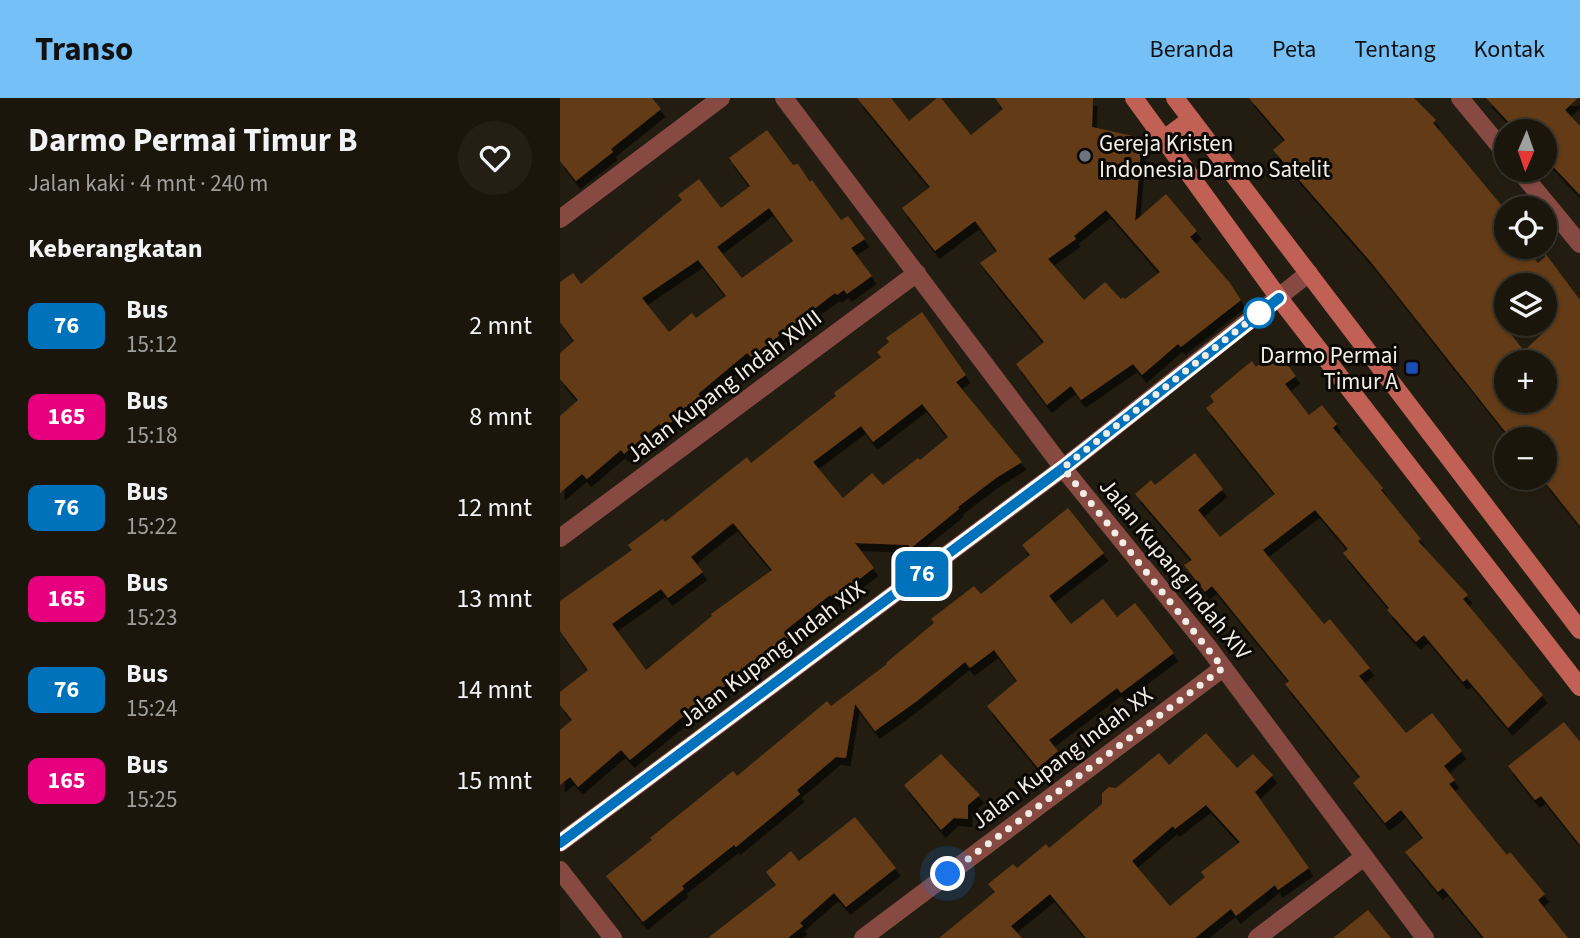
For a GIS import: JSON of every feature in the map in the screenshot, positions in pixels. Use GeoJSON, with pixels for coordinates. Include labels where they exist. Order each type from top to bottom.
{"type":"FeatureCollection","features":[{"type":"Feature","properties":{"kind":"main road"},"geometry":{"type":"LineString","coordinates":[[1134,98],[1279,298],[1580,687]]}},
{"type":"Feature","properties":{"kind":"main road"},"geometry":{"type":"LineString","coordinates":[[1179,99],[1191,119],[1580,630]]}},
{"type":"Feature","properties":{"kind":"main road"},"geometry":{"type":"LineString","coordinates":[[1164,139],[1191,119]]}},
{"type":"Feature","properties":{"kind":"street"},"geometry":{"type":"LineString","coordinates":[[560,219],[721,98]]}},
{"type":"Feature","properties":{"kind":"street","name":"Jalan Kupang Indah XIV"},"geometry":{"type":"LineString","coordinates":[[784,98],[1063,468],[1223,668],[1425,938]]}},
{"type":"Feature","properties":{"kind":"street"},"geometry":{"type":"LineString","coordinates":[[1460,98],[1494,139]]}},
{"type":"Feature","properties":{"kind":"street"},"geometry":{"type":"LineString","coordinates":[[1529,182],[1580,244]]}},
{"type":"Feature","properties":{"kind":"street","name":"Jalan Kupang Indah XVIII"},"geometry":{"type":"LineString","coordinates":[[560,538],[918,273]]}},
{"type":"Feature","properties":{"kind":"street","name":"Jalan Kupang Indah XIX"},"geometry":{"type":"LineString","coordinates":[[560,843],[1063,468],[1309,273]]}},
{"type":"Feature","properties":{"kind":"street","name":"Jalan Kupang Indah XX"},"geometry":{"type":"LineString","coordinates":[[863,938],[1223,668]]}},
{"type":"Feature","properties":{"kind":"street"},"geometry":{"type":"LineString","coordinates":[[1257,938],[1364,857]]}},
{"type":"Feature","properties":{"kind":"street"},"geometry":{"type":"LineString","coordinates":[[560,870],[613,938]]}},
{"type":"Feature","properties":{"kind":"building"},"geometry":{"type":"Polygon","coordinates":[[[560,98],[652,98],[661,109],[576,181],[560,161],[560,98]]]}},
{"type":"Feature","properties":{"kind":"building"},"geometry":{"type":"Polygon","coordinates":[[[857,98],[891,98],[909,121],[937,98],[941,98],[971,135],[1003,109],[995,98],[1093,98],[1092,127],[1142,138],[1135,221],[1166,194],[1197,231],[1190,237],[1230,283],[1241,300],[1181,347],[1178,344],[1142,375],[1133,364],[1081,400],[1071,386],[1047,405],[1016,364],[1044,342],[980,263],[997,251],[975,221],[935,251],[902,208],[930,187],[857,98]],[[1106,210],[1074,236],[1076,239],[1048,259],[1084,300],[1105,282],[1121,299],[1125,299],[1160,272],[1106,210]]]}},
{"type":"Feature","properties":{"kind":"building"},"geometry":{"type":"Polygon","coordinates":[[[1249,98],[1414,98],[1436,120],[1433,123],[1494,196],[1494,259],[1534,259],[1538,263],[1543,259],[1549,259],[1580,300],[1580,526],[1551,490],[1557,490],[1557,427],[1501,427],[1370,261],[1273,150],[1285,140],[1249,98]],[[1494,273],[1494,336],[1512,336],[1523,350],[1494,350],[1494,413],[1557,413],[1557,350],[1525,350],[1540,336],[1557,336],[1557,273],[1494,273]]]}},
{"type":"Feature","properties":{"kind":"building"},"geometry":{"type":"Polygon","coordinates":[[[1486,98],[1578,98],[1565,110],[1580,126],[1580,195],[1558,172],[1558,119],[1506,119],[1486,98]]]}},
{"type":"Feature","properties":{"kind":"building"},"geometry":{"type":"Polygon","coordinates":[[[767,130],[793,165],[798,164],[810,182],[812,180],[841,220],[848,216],[865,239],[851,248],[872,276],[847,294],[844,290],[837,295],[835,293],[751,357],[747,353],[698,394],[701,397],[663,429],[659,424],[624,454],[621,450],[587,479],[582,474],[560,493],[560,416],[578,400],[560,379],[560,353],[574,341],[560,322],[560,282],[573,273],[581,284],[682,200],[678,195],[699,179],[721,208],[750,186],[729,158],[767,130]],[[769,208],[717,247],[742,278],[793,241],[769,208]],[[698,260],[642,298],[669,332],[692,313],[696,318],[726,296],[698,260]]]}},
{"type":"Feature","properties":{"kind":"building"},"geometry":{"type":"Polygon","coordinates":[[[922,312],[966,375],[956,382],[1022,462],[958,507],[959,509],[911,548],[908,545],[855,543],[874,568],[833,599],[830,595],[786,630],[791,637],[749,666],[704,703],[702,701],[630,760],[621,750],[578,787],[570,777],[560,785],[560,730],[572,720],[560,705],[560,692],[588,670],[560,631],[560,601],[632,550],[628,545],[663,519],[665,522],[747,457],[751,463],[836,396],[834,393],[881,357],[877,352],[889,342],[886,338],[922,312]],[[922,404],[873,442],[861,426],[813,462],[843,498],[872,473],[883,485],[948,437],[922,404]],[[733,523],[691,557],[703,572],[668,598],[661,589],[612,624],[646,670],[712,616],[711,614],[772,570],[733,523]]]}},
{"type":"Feature","properties":{"kind":"building"},"geometry":{"type":"Polygon","coordinates":[[[1277,351],[1296,376],[1285,384],[1309,415],[1322,405],[1337,424],[1333,428],[1383,488],[1381,490],[1421,539],[1418,541],[1468,595],[1463,599],[1543,695],[1508,728],[1467,679],[1463,682],[1424,635],[1416,642],[1387,610],[1389,608],[1343,553],[1348,549],[1315,510],[1263,550],[1324,624],[1330,619],[1370,668],[1359,676],[1406,733],[1432,713],[1462,751],[1444,766],[1455,780],[1449,784],[1507,855],[1510,852],[1545,894],[1538,900],[1568,938],[1484,938],[1443,888],[1438,892],[1405,852],[1423,838],[1401,810],[1385,823],[1353,783],[1360,777],[1285,684],[1289,681],[1212,586],[1205,592],[1184,565],[1192,560],[1135,494],[1151,480],[1155,485],[1195,453],[1223,489],[1198,510],[1220,537],[1275,494],[1206,408],[1214,402],[1210,396],[1252,361],[1256,367],[1277,351]]]}},
{"type":"Feature","properties":{"kind":"building"},"geometry":{"type":"Polygon","coordinates":[[[1068,508],[1104,553],[1049,596],[1071,624],[1103,599],[1117,617],[1135,603],[1174,653],[1121,693],[1117,688],[1049,740],[1058,751],[1038,768],[987,706],[1017,681],[994,650],[970,668],[965,662],[875,731],[855,704],[846,758],[836,757],[797,790],[800,794],[736,847],[734,845],[682,886],[684,889],[643,922],[606,876],[733,771],[737,776],[827,701],[831,706],[887,664],[934,623],[931,619],[974,586],[981,594],[1030,555],[1022,545],[1068,508]]]}},
{"type":"Feature","properties":{"kind":"building"},"geometry":{"type":"Polygon","coordinates":[[[1564,722],[1580,742],[1580,845],[1541,796],[1535,800],[1508,766],[1564,722]]]}},
{"type":"Feature","properties":{"kind":"building"},"geometry":{"type":"Polygon","coordinates":[[[1206,733],[1237,768],[1253,754],[1273,775],[1255,792],[1309,868],[1278,890],[1275,885],[1236,916],[1231,909],[1195,938],[1086,938],[1050,894],[1011,926],[1022,938],[939,938],[995,892],[988,884],[1013,864],[1017,868],[1046,844],[1049,848],[1102,804],[1102,793],[1109,787],[1116,788],[1159,753],[1169,765],[1206,733]],[[1206,805],[1175,829],[1173,826],[1132,861],[1170,906],[1205,877],[1201,872],[1240,842],[1206,805]]]}},
{"type":"Feature","properties":{"kind":"building"},"geometry":{"type":"Polygon","coordinates":[[[941,754],[980,795],[968,805],[968,819],[954,818],[941,830],[904,785],[941,754]]]}},
{"type":"Feature","properties":{"kind":"building"},"geometry":{"type":"Polygon","coordinates":[[[855,817],[896,868],[846,907],[834,893],[800,923],[803,926],[788,938],[708,938],[776,885],[766,872],[791,851],[799,861],[855,817]]]}},
{"type":"Feature","properties":{"kind":"building"},"geometry":{"type":"Polygon","coordinates":[[[1368,910],[1391,938],[1333,938],[1368,910]]]}},
{"type":"Feature","properties":{"kind":"bus line","name":"76"},"geometry":{"type":"LineString","coordinates":[[560,843],[1063,468],[1279,298]]}},
{"type":"Feature","properties":{"kind":"place","name":"Gereja Kristen Indonesia Darmo Satelit"},"geometry":{"type":"Point","coordinates":[1085,156]}},
{"type":"Feature","properties":{"kind":"place","name":"Darmo Permai Timur A"},"geometry":{"type":"Point","coordinates":[1412,368]}},
{"type":"Feature","properties":{"kind":"route"},"geometry":{"type":"LineString","coordinates":[[948,874],[1223,668],[1063,468],[1259,313]]}}]}
